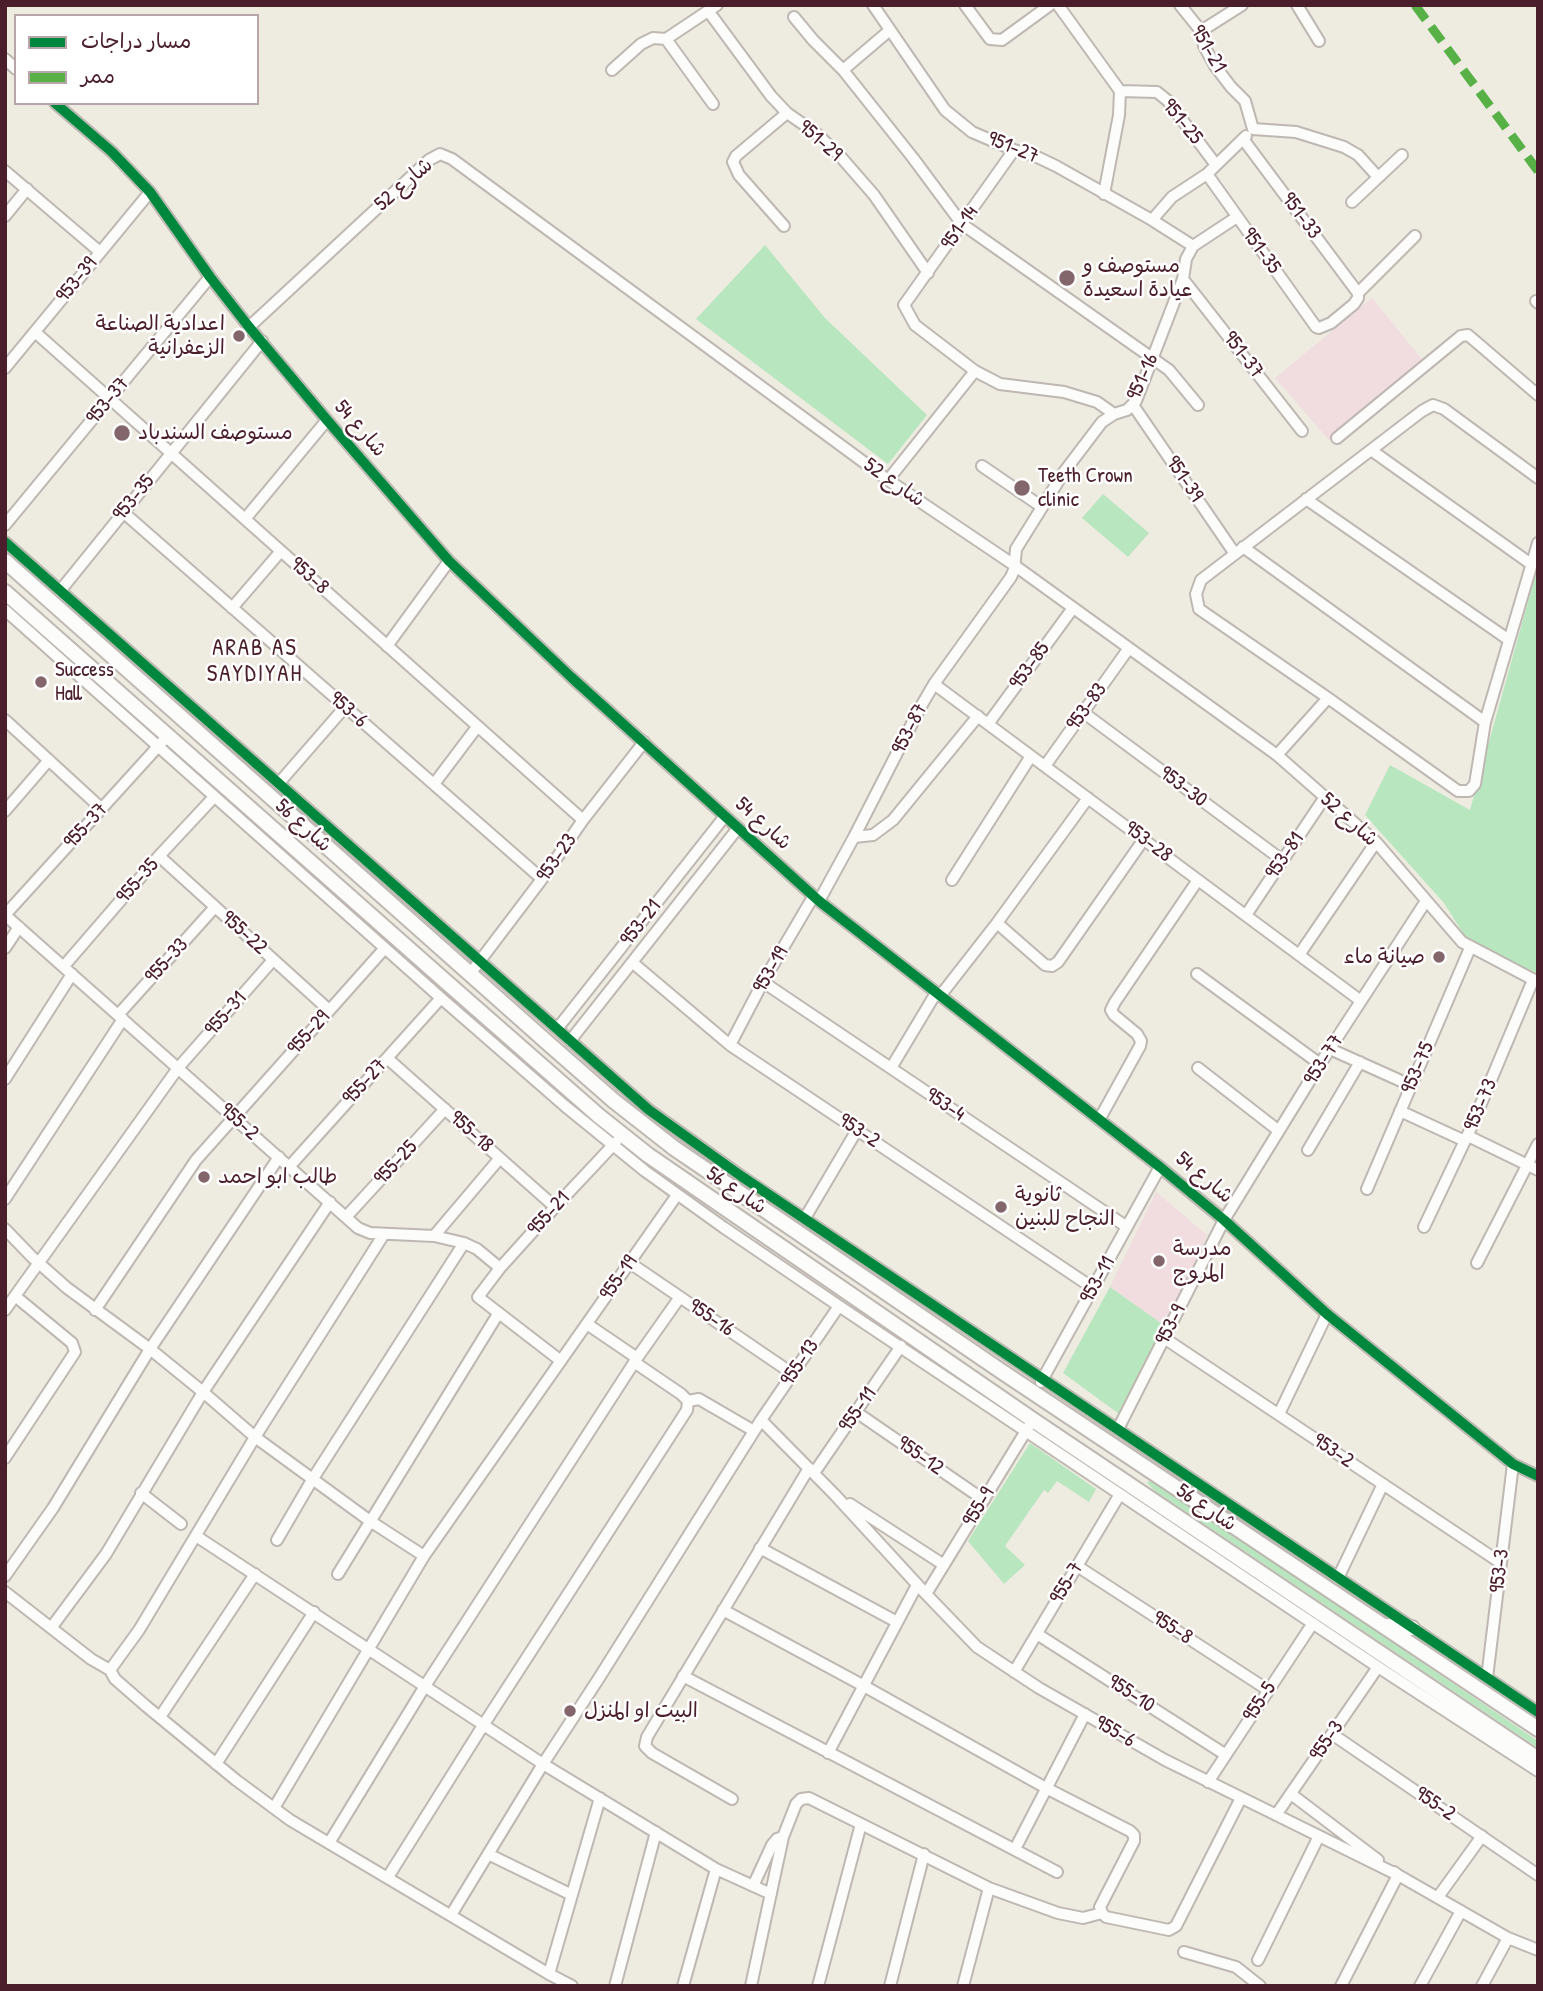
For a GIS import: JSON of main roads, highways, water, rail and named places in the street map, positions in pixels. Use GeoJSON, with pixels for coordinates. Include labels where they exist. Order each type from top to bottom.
{"type":"FeatureCollection","features":[{"type":"Feature","properties":{"kind":"place","name":"مستوصف و عيادة اسعيدة"},"geometry":{"type":"Point","coordinates":[1067,278]}},
{"type":"Feature","properties":{"kind":"place","name":"اعدادية الصناعة الزعفرانية"},"geometry":{"type":"Point","coordinates":[239,336]}},
{"type":"Feature","properties":{"kind":"place","name":"مستوصف السندباد"},"geometry":{"type":"Point","coordinates":[122,433]}},
{"type":"Feature","properties":{"kind":"place","name":"Teeth Crown clinic"},"geometry":{"type":"Point","coordinates":[1022,488]}},
{"type":"Feature","properties":{"kind":"place","name":"Success Hall"},"geometry":{"type":"Point","coordinates":[41,682]}},
{"type":"Feature","properties":{"kind":"place","name":"صيانة ماء"},"geometry":{"type":"Point","coordinates":[1439,957]}},
{"type":"Feature","properties":{"kind":"place","name":"طالب ابو احمد"},"geometry":{"type":"Point","coordinates":[204,1177]}},
{"type":"Feature","properties":{"kind":"place","name":"ثانوية النجاح للبنين"},"geometry":{"type":"Point","coordinates":[1001,1207]}},
{"type":"Feature","properties":{"kind":"place","name":"مدرسة المروج"},"geometry":{"type":"Point","coordinates":[1159,1261]}},
{"type":"Feature","properties":{"kind":"place","name":"البيت او المنزل"},"geometry":{"type":"Point","coordinates":[570,1711]}},
{"type":"Feature","properties":{"kind":"district","name":"ARAB AS SAYDIYAH"},"geometry":{"type":"Point","coordinates":[255,662]}}]}
